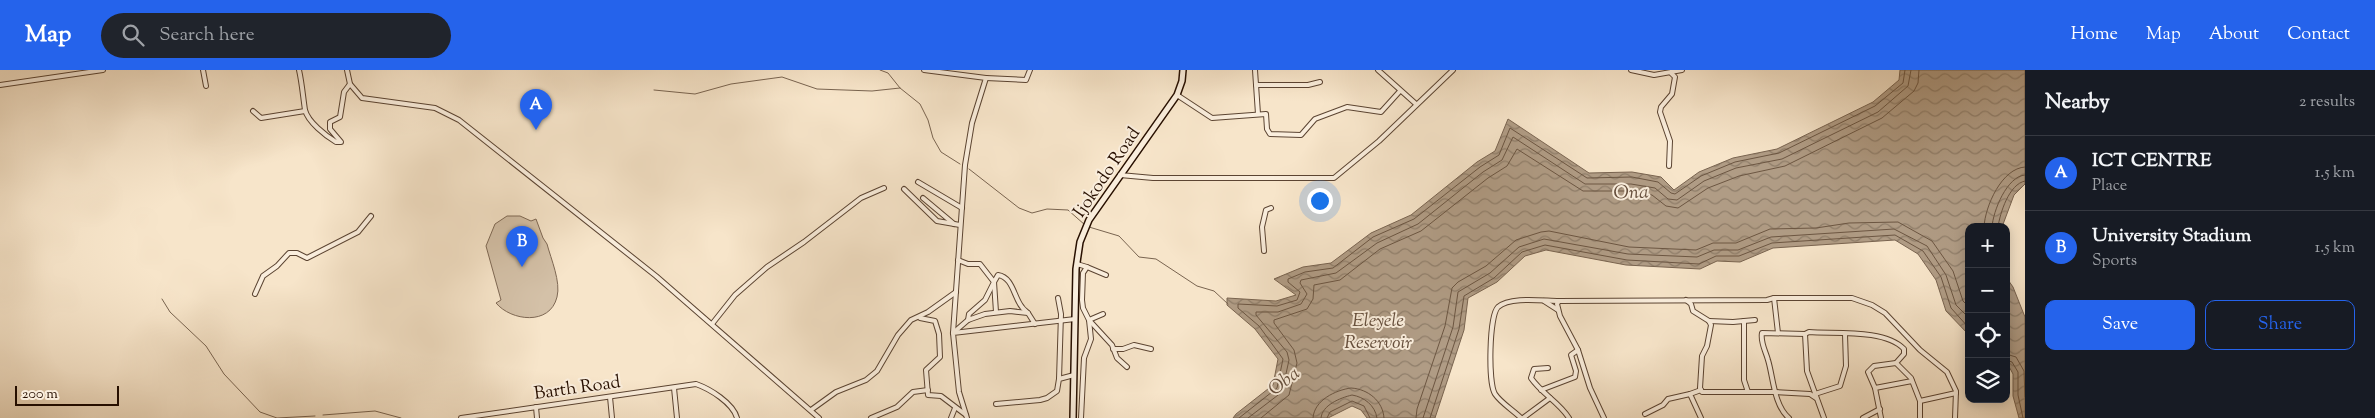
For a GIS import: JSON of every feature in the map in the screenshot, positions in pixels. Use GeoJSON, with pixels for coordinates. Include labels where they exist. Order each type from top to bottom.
{"type":"FeatureCollection","features":[{"type":"Feature","properties":{"kind":"main road","name":"Ijokodo Road"},"geometry":{"type":"LineString","coordinates":[[1073,418],[1075,390],[1071,376],[1077,264],[1084,231],[1088,220],[1177,95],[1182,81],[1183,70]]}},
{"type":"Feature","properties":{"kind":"street"},"geometry":{"type":"LineString","coordinates":[[0,85],[103,70]]}},
{"type":"Feature","properties":{"kind":"street"},"geometry":{"type":"LineString","coordinates":[[203,70],[206,86]]}},
{"type":"Feature","properties":{"kind":"street"},"geometry":{"type":"LineString","coordinates":[[299,70],[304,88],[305,111],[327,137],[336,142],[340,142],[330,129],[330,122],[340,117],[344,92],[350,84]]}},
{"type":"Feature","properties":{"kind":"street"},"geometry":{"type":"LineString","coordinates":[[347,70],[350,84],[362,98],[435,108],[459,120],[595,227],[712,324],[819,418]]}},
{"type":"Feature","properties":{"kind":"street"},"geometry":{"type":"LineString","coordinates":[[924,70],[986,78],[1026,80],[1030,70]]}},
{"type":"Feature","properties":{"kind":"street"},"geometry":{"type":"LineString","coordinates":[[1255,70],[1258,114]]}},
{"type":"Feature","properties":{"kind":"street"},"geometry":{"type":"LineString","coordinates":[[1378,70],[1416,104]]}},
{"type":"Feature","properties":{"kind":"street"},"geometry":{"type":"LineString","coordinates":[[1120,175],[1153,178],[1334,178],[1343,173],[1379,141],[1453,70]]}},
{"type":"Feature","properties":{"kind":"street"},"geometry":{"type":"LineString","coordinates":[[1634,70],[1654,75],[1682,70]]}},
{"type":"Feature","properties":{"kind":"street"},"geometry":{"type":"LineString","coordinates":[[1669,166],[1671,148],[1660,112],[1661,107],[1672,94],[1675,77],[1671,73]]}},
{"type":"Feature","properties":{"kind":"street"},"geometry":{"type":"LineString","coordinates":[[966,416],[959,392],[952,333],[958,260],[958,225],[962,208],[965,164],[972,123],[986,78]]}},
{"type":"Feature","properties":{"kind":"street"},"geometry":{"type":"LineString","coordinates":[[1256,85],[1308,85],[1320,82]]}},
{"type":"Feature","properties":{"kind":"street"},"geometry":{"type":"LineString","coordinates":[[1177,95],[1212,118],[1249,117],[1266,114],[1267,128],[1270,134],[1301,135],[1315,119],[1347,106],[1382,112],[1400,91]]}},
{"type":"Feature","properties":{"kind":"street"},"geometry":{"type":"LineString","coordinates":[[253,111],[261,118],[305,111]]}},
{"type":"Feature","properties":{"kind":"street"},"geometry":{"type":"LineString","coordinates":[[918,182],[962,208]]}},
{"type":"Feature","properties":{"kind":"street"},"geometry":{"type":"LineString","coordinates":[[712,324],[735,295],[767,267],[804,242],[861,198],[884,188]]}},
{"type":"Feature","properties":{"kind":"street"},"geometry":{"type":"LineString","coordinates":[[904,189],[937,221],[958,225]]}},
{"type":"Feature","properties":{"kind":"street"},"geometry":{"type":"LineString","coordinates":[[923,198],[958,225]]}},
{"type":"Feature","properties":{"kind":"street"},"geometry":{"type":"LineString","coordinates":[[1264,251],[1263,217],[1266,210],[1271,208]]}},
{"type":"Feature","properties":{"kind":"street"},"geometry":{"type":"LineString","coordinates":[[255,294],[263,276],[277,266],[289,253],[297,253],[306,258],[358,232],[371,216]]}},
{"type":"Feature","properties":{"kind":"street"},"geometry":{"type":"LineString","coordinates":[[958,260],[968,264],[980,264],[994,282],[996,312]]}},
{"type":"Feature","properties":{"kind":"street"},"geometry":{"type":"LineString","coordinates":[[1077,264],[1106,275]]}},
{"type":"Feature","properties":{"kind":"street"},"geometry":{"type":"LineString","coordinates":[[1087,267],[1083,273],[1083,308],[1089,320],[1113,349],[1117,358],[1127,367]]}},
{"type":"Feature","properties":{"kind":"street"},"geometry":{"type":"LineString","coordinates":[[968,320],[969,314],[985,300],[998,275],[1005,276],[1021,307],[1028,313],[1035,324]]}},
{"type":"Feature","properties":{"kind":"street"},"geometry":{"type":"LineString","coordinates":[[918,318],[956,292]]}},
{"type":"Feature","properties":{"kind":"street"},"geometry":{"type":"LineString","coordinates":[[996,404],[1047,398],[1057,390],[1060,369],[1058,298]]}},
{"type":"Feature","properties":{"kind":"street"},"geometry":{"type":"LineString","coordinates":[[1774,298],[1778,333]]}},
{"type":"Feature","properties":{"kind":"street"},"geometry":{"type":"LineString","coordinates":[[1550,398],[1522,418],[1494,390],[1492,373],[1493,316],[1499,307],[1508,303],[1544,301],[1852,298],[1872,305],[1885,313],[1920,350],[1947,372],[1956,393],[1955,418]]}},
{"type":"Feature","properties":{"kind":"street"},"geometry":{"type":"LineString","coordinates":[[1686,300],[1697,315],[1710,321],[1744,322],[1755,320]]}},
{"type":"Feature","properties":{"kind":"street"},"geometry":{"type":"LineString","coordinates":[[1544,301],[1558,310],[1578,350],[1590,388],[1604,418]]}},
{"type":"Feature","properties":{"kind":"street"},"geometry":{"type":"LineString","coordinates":[[1558,310],[1559,301]]}},
{"type":"Feature","properties":{"kind":"street"},"geometry":{"type":"LineString","coordinates":[[952,333],[968,320],[996,312],[1028,313]]}},
{"type":"Feature","properties":{"kind":"street"},"geometry":{"type":"LineString","coordinates":[[1089,320],[1103,314]]}},
{"type":"Feature","properties":{"kind":"street"},"geometry":{"type":"LineString","coordinates":[[811,410],[842,389],[866,380],[877,372],[898,335],[911,320],[925,317],[935,321],[939,334],[940,358],[926,370],[928,395],[941,396],[966,416]]}},
{"type":"Feature","properties":{"kind":"street"},"geometry":{"type":"LineString","coordinates":[[952,333],[1075,319]]}},
{"type":"Feature","properties":{"kind":"street"},"geometry":{"type":"LineString","coordinates":[[1081,418],[1084,358],[1091,338],[1089,320]]}},
{"type":"Feature","properties":{"kind":"street"},"geometry":{"type":"LineString","coordinates":[[1701,390],[1702,356],[1708,343],[1710,321]]}},
{"type":"Feature","properties":{"kind":"street"},"geometry":{"type":"LineString","coordinates":[[1744,322],[1744,380],[1748,392]]}},
{"type":"Feature","properties":{"kind":"street"},"geometry":{"type":"LineString","coordinates":[[1789,418],[1784,414],[1770,378],[1769,363],[1760,338],[1762,334],[1805,334],[1809,332],[1877,336],[1897,341],[1904,349],[1904,354],[1896,363],[1874,366],[1868,372],[1875,388],[1881,418]]}},
{"type":"Feature","properties":{"kind":"street"},"geometry":{"type":"LineString","coordinates":[[1805,334],[1807,370],[1824,418]]}},
{"type":"Feature","properties":{"kind":"street"},"geometry":{"type":"LineString","coordinates":[[1815,394],[1840,386],[1846,366],[1845,334]]}},
{"type":"Feature","properties":{"kind":"street"},"geometry":{"type":"LineString","coordinates":[[1113,349],[1123,349],[1134,345],[1151,349]]}},
{"type":"Feature","properties":{"kind":"street"},"geometry":{"type":"LineString","coordinates":[[1541,390],[1575,376],[1576,371],[1570,355],[1578,350]]}},
{"type":"Feature","properties":{"kind":"street"},"geometry":{"type":"LineString","coordinates":[[1896,363],[1912,381],[1920,401],[1920,418]]}},
{"type":"Feature","properties":{"kind":"street"},"geometry":{"type":"LineString","coordinates":[[1548,368],[1532,371],[1531,378],[1541,390],[1559,403],[1569,418]]}},
{"type":"Feature","properties":{"kind":"street"},"geometry":{"type":"LineString","coordinates":[[1060,369],[1071,376]]}},
{"type":"Feature","properties":{"kind":"street"},"geometry":{"type":"LineString","coordinates":[[1059,379],[1071,376]]}},
{"type":"Feature","properties":{"kind":"street"},"geometry":{"type":"LineString","coordinates":[[1875,388],[1912,381]]}},
{"type":"Feature","properties":{"kind":"street","name":"Barth Road"},"geometry":{"type":"LineString","coordinates":[[461,418],[696,384],[706,387],[715,394],[730,407],[737,418]]}},
{"type":"Feature","properties":{"kind":"street"},"geometry":{"type":"LineString","coordinates":[[1075,390],[1084,386]]}},
{"type":"Feature","properties":{"kind":"street"},"geometry":{"type":"LineString","coordinates":[[674,388],[677,418]]}},
{"type":"Feature","properties":{"kind":"street"},"geometry":{"type":"LineString","coordinates":[[871,418],[897,408],[913,392],[928,390]]}},
{"type":"Feature","properties":{"kind":"street"},"geometry":{"type":"LineString","coordinates":[[1701,390],[1706,393],[1775,392],[1810,394],[1817,400]]}},
{"type":"Feature","properties":{"kind":"street"},"geometry":{"type":"LineString","coordinates":[[1646,414],[1663,405],[1668,399],[1701,390]]}},
{"type":"Feature","properties":{"kind":"street"},"geometry":{"type":"LineString","coordinates":[[1920,401],[1956,393]]}},
{"type":"Feature","properties":{"kind":"street"},"geometry":{"type":"LineString","coordinates":[[1690,394],[1700,418]]}},
{"type":"Feature","properties":{"kind":"street"},"geometry":{"type":"LineString","coordinates":[[610,396],[612,418]]}},
{"type":"Feature","properties":{"kind":"street"},"geometry":{"type":"LineString","coordinates":[[536,407],[537,418]]}},
{"type":"Feature","properties":{"kind":"street"},"geometry":{"type":"LineString","coordinates":[[951,418],[955,408]]}},
{"type":"Feature","properties":{"kind":"street"},"geometry":{"type":"LineString","coordinates":[[1863,418],[1880,409]]}},
{"type":"Feature","properties":{"kind":"shaded area"},"geometry":{"type":"Polygon","coordinates":[[[507,216],[520,216],[531,221],[536,219],[547,244],[557,278],[558,291],[553,306],[547,313],[539,316],[530,318],[520,317],[511,314],[496,303],[501,300],[486,246],[495,224],[507,216]]]}},
{"type":"Feature","properties":{"kind":"water","name":"Eleyele Reservoir"},"geometry":{"type":"Polygon","coordinates":[[[1900,70],[2025,70],[2025,184],[2014,195],[2004,223],[1965,223],[1965,331],[1946,311],[1936,280],[1918,254],[1895,240],[1773,248],[1740,262],[1717,261],[1700,269],[1626,265],[1546,250],[1525,256],[1497,282],[1468,298],[1464,330],[1435,418],[1367,418],[1361,410],[1352,406],[1328,418],[1233,418],[1273,385],[1278,359],[1255,329],[1227,305],[1227,298],[1276,301],[1296,295],[1274,279],[1303,267],[1331,263],[1371,233],[1411,215],[1477,162],[1495,151],[1508,119],[1589,173],[1632,172],[1661,177],[1674,190],[1699,172],[1733,158],[1777,149],[1873,102],[1899,80],[1900,70]]]}},
{"type":"Feature","properties":{"kind":"water"},"geometry":{"type":"Polygon","coordinates":[[[2010,283],[2025,317],[2025,418],[2019,418],[2013,396],[2013,374],[2010,368],[2010,283]]]}},
{"type":"Feature","properties":{"kind":"waterway"},"geometry":{"type":"LineString","coordinates":[[880,70],[888,73],[900,88],[920,104],[928,120],[933,138],[941,152],[960,164]]}},
{"type":"Feature","properties":{"kind":"waterway"},"geometry":{"type":"LineString","coordinates":[[654,90],[695,94],[731,84],[782,77],[817,89],[872,91],[900,88]]}},
{"type":"Feature","properties":{"kind":"waterway"},"geometry":{"type":"LineString","coordinates":[[969,169],[1019,208],[1032,213],[1047,209],[1068,210],[1085,225]]}},
{"type":"Feature","properties":{"kind":"waterway"},"geometry":{"type":"LineString","coordinates":[[1089,227],[1119,236],[1139,257],[1156,259],[1197,286],[1214,291],[1228,304]]}},
{"type":"Feature","properties":{"kind":"waterway"},"geometry":{"type":"LineString","coordinates":[[162,299],[170,312],[206,346],[224,374],[260,412],[277,418],[315,416]]}},
{"type":"Feature","properties":{"kind":"waterway"},"geometry":{"type":"LineString","coordinates":[[323,415],[375,411],[401,418]]}},
{"type":"Feature","properties":{"kind":"place","name":"ICT CENTRE"},"geometry":{"type":"Point","coordinates":[536,130]}},
{"type":"Feature","properties":{"kind":"place","name":"University Stadium"},"geometry":{"type":"Point","coordinates":[522,267]}},
{"type":"Feature","properties":{"kind":"water label","name":"Ona"},"geometry":{"type":"Point","coordinates":[1631,191]}},
{"type":"Feature","properties":{"kind":"water label","name":"Oba"},"geometry":{"type":"Point","coordinates":[1283,380]}}]}
